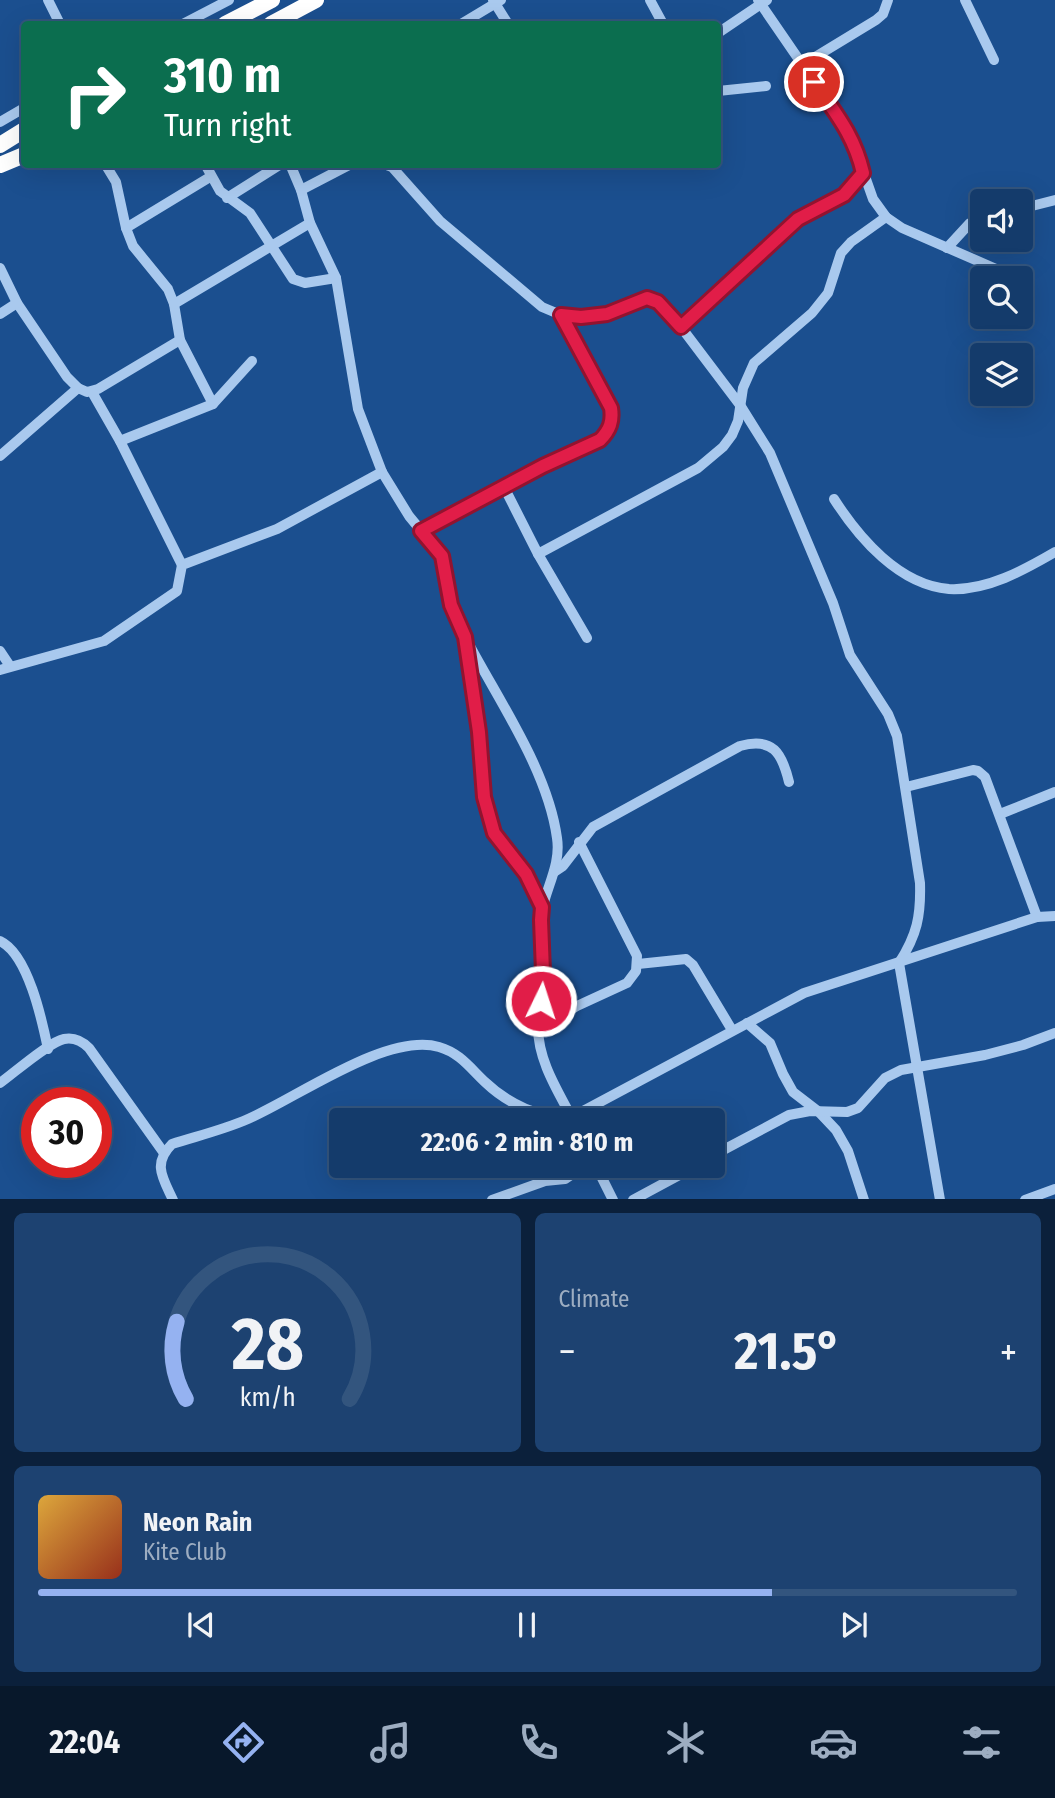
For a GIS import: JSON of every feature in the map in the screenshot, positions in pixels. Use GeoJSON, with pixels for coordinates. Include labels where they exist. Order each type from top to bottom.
{"type":"FeatureCollection","features":[{"type":"Feature","properties":{"kind":"highway"},"geometry":{"type":"LineString","coordinates":[[231,21],[272,0]]}},
{"type":"Feature","properties":{"kind":"highway"},"geometry":{"type":"LineString","coordinates":[[277,21],[316,0]]}},
{"type":"Feature","properties":{"kind":"highway"},"geometry":{"type":"LineString","coordinates":[[0,145],[21,132]]}},
{"type":"Feature","properties":{"kind":"highway"},"geometry":{"type":"LineString","coordinates":[[0,165],[21,156]]}},
{"type":"Feature","properties":{"kind":"street"},"geometry":{"type":"LineString","coordinates":[[48,0],[58,21]]}},
{"type":"Feature","properties":{"kind":"street"},"geometry":{"type":"LineString","coordinates":[[189,21],[229,0]]}},
{"type":"Feature","properties":{"kind":"street"},"geometry":{"type":"LineString","coordinates":[[650,0],[661,21]]}},
{"type":"Feature","properties":{"kind":"street"},"geometry":{"type":"LineString","coordinates":[[802,65],[876,20],[883,14],[888,0]]}},
{"type":"Feature","properties":{"kind":"street"},"geometry":{"type":"LineString","coordinates":[[965,0],[993,61]]}},
{"type":"Feature","properties":{"kind":"street"},"geometry":{"type":"LineString","coordinates":[[466,21],[497,1],[507,21]]}},
{"type":"Feature","properties":{"kind":"street"},"geometry":{"type":"LineString","coordinates":[[721,31],[762,1],[850,134],[873,199],[886,218],[902,228],[990,266]]}},
{"type":"Feature","properties":{"kind":"street"},"geometry":{"type":"LineString","coordinates":[[721,91],[766,86]]}},
{"type":"Feature","properties":{"kind":"street"},"geometry":{"type":"LineString","coordinates":[[0,122],[21,110]]}},
{"type":"Feature","properties":{"kind":"street"},"geometry":{"type":"LineString","coordinates":[[107,168],[116,182],[126,228],[133,246],[168,289],[174,304],[180,340],[213,404]]}},
{"type":"Feature","properties":{"kind":"street"},"geometry":{"type":"LineString","coordinates":[[207,168],[210,177],[227,198],[250,213],[290,276],[305,283],[336,278]]}},
{"type":"Feature","properties":{"kind":"street"},"geometry":{"type":"LineString","coordinates":[[227,198],[275,168]]}},
{"type":"Feature","properties":{"kind":"street"},"geometry":{"type":"LineString","coordinates":[[291,168],[301,190],[310,223],[336,278],[358,409],[382,472],[409,516],[442,556],[451,605],[465,637],[511,718],[542,787],[558,839],[554,872],[542,907],[543,985],[538,1029],[542,1055],[566,1108]]}},
{"type":"Feature","properties":{"kind":"street"},"geometry":{"type":"LineString","coordinates":[[301,190],[343,168]]}},
{"type":"Feature","properties":{"kind":"street"},"geometry":{"type":"LineString","coordinates":[[393,168],[440,221],[533,301],[561,315],[581,317],[607,314],[647,298],[658,302],[681,327],[756,428],[782,479],[834,603],[850,655],[888,714],[897,736],[920,883],[919,919],[911,944],[899,963],[940,1199]]}},
{"type":"Feature","properties":{"kind":"street"},"geometry":{"type":"LineString","coordinates":[[681,327],[798,219],[844,195],[863,173]]}},
{"type":"Feature","properties":{"kind":"street"},"geometry":{"type":"LineString","coordinates":[[126,228],[210,177]]}},
{"type":"Feature","properties":{"kind":"street"},"geometry":{"type":"LineString","coordinates":[[1033,206],[1055,200]]}},
{"type":"Feature","properties":{"kind":"street"},"geometry":{"type":"LineString","coordinates":[[538,555],[712,458],[732,435],[738,421],[743,388],[754,363],[812,313],[828,293],[841,253],[851,242],[886,218]]}},
{"type":"Feature","properties":{"kind":"street"},"geometry":{"type":"LineString","coordinates":[[174,304],[310,223]]}},
{"type":"Feature","properties":{"kind":"street"},"geometry":{"type":"LineString","coordinates":[[947,247],[970,223]]}},
{"type":"Feature","properties":{"kind":"street"},"geometry":{"type":"LineString","coordinates":[[0,268],[18,303],[67,377],[78,388],[92,392],[120,441],[181,565],[177,591],[104,641],[5,668],[0,651]]}},
{"type":"Feature","properties":{"kind":"street"},"geometry":{"type":"LineString","coordinates":[[0,314],[18,303]]}},
{"type":"Feature","properties":{"kind":"street"},"geometry":{"type":"LineString","coordinates":[[421,531],[600,440],[611,426],[611,408],[561,315]]}},
{"type":"Feature","properties":{"kind":"street"},"geometry":{"type":"LineString","coordinates":[[92,392],[180,340]]}},
{"type":"Feature","properties":{"kind":"street"},"geometry":{"type":"LineString","coordinates":[[120,441],[213,404],[252,361]]}},
{"type":"Feature","properties":{"kind":"street"},"geometry":{"type":"LineString","coordinates":[[0,457],[78,388]]}},
{"type":"Feature","properties":{"kind":"street"},"geometry":{"type":"LineString","coordinates":[[181,565],[277,528],[382,472]]}},
{"type":"Feature","properties":{"kind":"street"},"geometry":{"type":"LineString","coordinates":[[504,487],[538,555],[587,638]]}},
{"type":"Feature","properties":{"kind":"street"},"geometry":{"type":"LineString","coordinates":[[834,499],[848,521],[874,550],[902,571],[922,581],[949,589],[996,581],[1055,552]]}},
{"type":"Feature","properties":{"kind":"street"},"geometry":{"type":"LineString","coordinates":[[465,637],[479,732],[484,797],[494,833],[526,874],[542,907]]}},
{"type":"Feature","properties":{"kind":"street"},"geometry":{"type":"LineString","coordinates":[[554,872],[563,866],[586,833],[598,823],[740,746],[754,742],[766,744],[776,751],[784,764],[789,782]]}},
{"type":"Feature","properties":{"kind":"street"},"geometry":{"type":"LineString","coordinates":[[906,787],[978,771],[988,784],[1037,917]]}},
{"type":"Feature","properties":{"kind":"street"},"geometry":{"type":"LineString","coordinates":[[1000,814],[1055,792]]}},
{"type":"Feature","properties":{"kind":"street"},"geometry":{"type":"LineString","coordinates":[[538,1029],[577,1006],[627,983],[633,978],[638,964],[634,949],[579,842]]}},
{"type":"Feature","properties":{"kind":"street"},"geometry":{"type":"LineString","coordinates":[[592,1108],[732,1030],[827,984],[1037,917],[1055,917]]}},
{"type":"Feature","properties":{"kind":"street"},"geometry":{"type":"LineString","coordinates":[[0,941],[11,948],[30,985],[41,1016],[48,1049]]}},
{"type":"Feature","properties":{"kind":"street"},"geometry":{"type":"LineString","coordinates":[[638,964],[680,958],[686,960],[693,965],[732,1030]]}},
{"type":"Feature","properties":{"kind":"street"},"geometry":{"type":"LineString","coordinates":[[747,1023],[770,1043],[793,1092],[819,1112],[836,1130],[848,1151],[864,1199]]}},
{"type":"Feature","properties":{"kind":"street"},"geometry":{"type":"LineString","coordinates":[[725,1149],[780,1119],[799,1113],[836,1113],[858,1108],[885,1078],[901,1070],[985,1055],[1054,1035]]}},
{"type":"Feature","properties":{"kind":"street"},"geometry":{"type":"LineString","coordinates":[[0,1083],[65,1039],[72,1038],[84,1043],[164,1153]]}},
{"type":"Feature","properties":{"kind":"street"},"geometry":{"type":"LineString","coordinates":[[173,1199],[161,1171],[160,1161],[172,1144],[249,1119],[380,1053],[417,1045],[450,1051],[469,1065],[486,1083],[526,1108]]}},
{"type":"Feature","properties":{"kind":"street"},"geometry":{"type":"LineString","coordinates":[[492,1199],[545,1181],[566,1178]]}},
{"type":"Feature","properties":{"kind":"street"},"geometry":{"type":"LineString","coordinates":[[602,1178],[613,1199]]}},
{"type":"Feature","properties":{"kind":"street"},"geometry":{"type":"LineString","coordinates":[[634,1199],[673,1178]]}},
{"type":"Feature","properties":{"kind":"street"},"geometry":{"type":"LineString","coordinates":[[1025,1199],[1051,1190],[1055,1182]]}},
{"type":"Feature","properties":{"kind":"route"},"geometry":{"type":"LineString","coordinates":[[541,1001],[542,907],[526,874],[494,833],[484,797],[479,732],[465,637],[451,605],[442,556],[421,531],[543,466],[600,440],[607,433],[611,426],[611,408],[561,315],[581,317],[607,314],[647,298],[658,302],[681,327],[798,219],[844,195],[853,187],[863,173],[858,151],[850,134],[814,82]]}}]}
